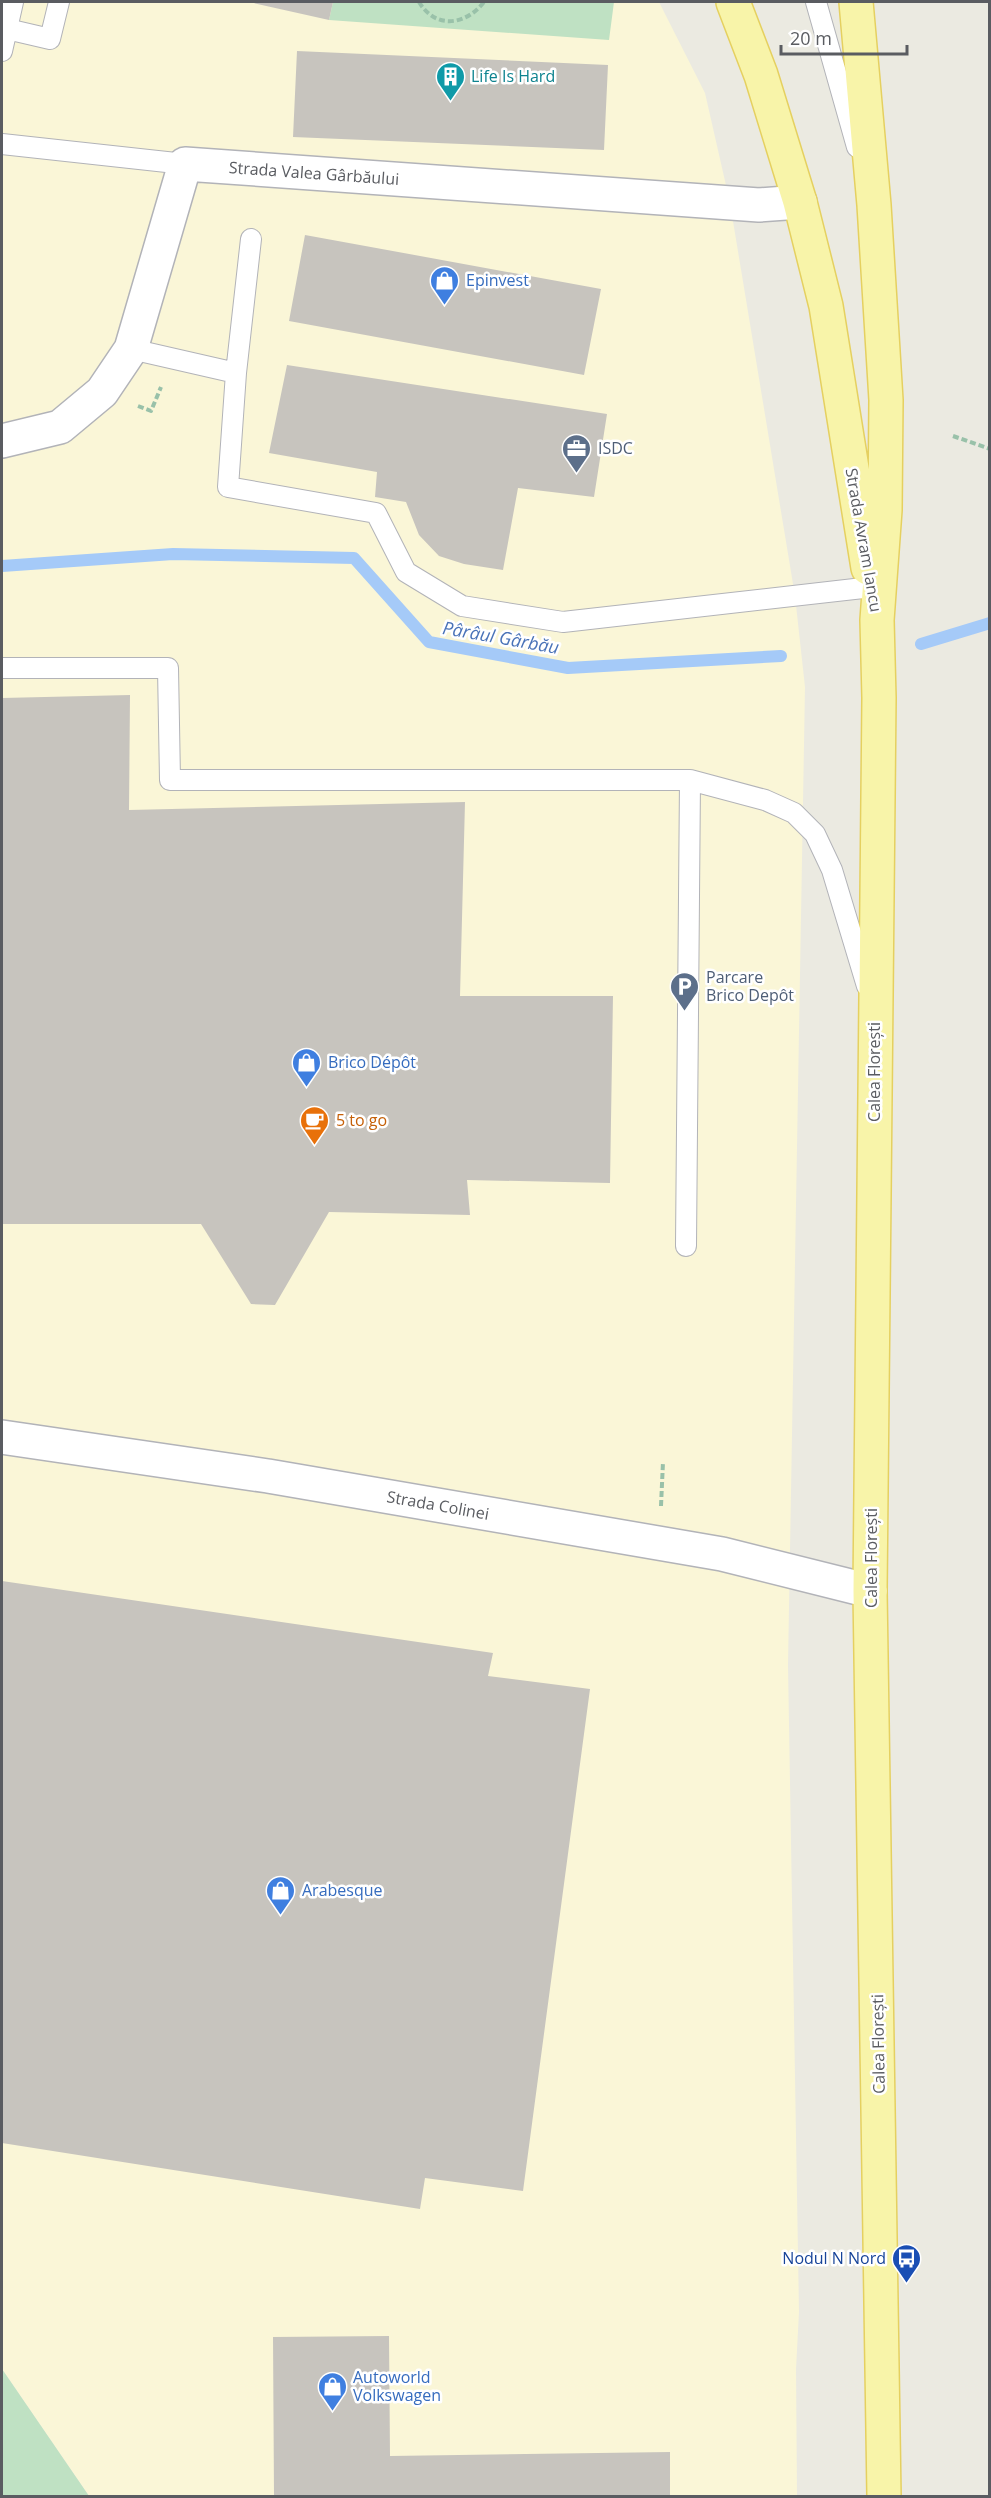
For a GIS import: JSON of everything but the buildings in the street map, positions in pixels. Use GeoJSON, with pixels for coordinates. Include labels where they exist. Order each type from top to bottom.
{"type":"FeatureCollection","features":[{"type":"Feature","properties":{"kind":"main road","name":"Strada Avram Iancu"},"geometry":{"type":"LineString","coordinates":[[733,2],[761,75],[800,202],[826,306],[877,627]]}},
{"type":"Feature","properties":{"kind":"main road","name":"Strada Avram Iancu"},"geometry":{"type":"LineString","coordinates":[[856,2],[874,205],[886,400],[885,510],[877,627]]}},
{"type":"Feature","properties":{"kind":"main road","name":"Calea Florești"},"geometry":{"type":"LineString","coordinates":[[877,627],[879,698],[874,1009],[870,1591],[884,2496]]}},
{"type":"Feature","properties":{"kind":"main road"},"geometry":{"type":"LineString","coordinates":[[868,2496],[883,2428]]}},
{"type":"Feature","properties":{"kind":"street","name":"Strada Valea Gârbăului"},"geometry":{"type":"LineString","coordinates":[[185,164],[759,205],[800,202]]}},
{"type":"Feature","properties":{"kind":"street"},"geometry":{"type":"LineString","coordinates":[[2,441],[60,427],[102,392],[131,349],[185,164]]}},
{"type":"Feature","properties":{"kind":"street","name":"Strada Colinei"},"geometry":{"type":"LineString","coordinates":[[2,1437],[268,1476],[722,1554],[870,1591]]}},
{"type":"Feature","properties":{"kind":"lane"},"geometry":{"type":"LineString","coordinates":[[2,51],[13,2]]}},
{"type":"Feature","properties":{"kind":"lane"},"geometry":{"type":"LineString","coordinates":[[7,29],[50,39],[59,2]]}},
{"type":"Feature","properties":{"kind":"lane"},"geometry":{"type":"LineString","coordinates":[[816,2],[874,205]]}},
{"type":"Feature","properties":{"kind":"lane"},"geometry":{"type":"LineString","coordinates":[[2,144],[185,164]]}},
{"type":"Feature","properties":{"kind":"lane"},"geometry":{"type":"LineString","coordinates":[[252,239],[236,373],[228,487],[376,513],[406,572],[462,606],[564,622],[872,587]]}},
{"type":"Feature","properties":{"kind":"lane"},"geometry":{"type":"LineString","coordinates":[[131,349],[236,373]]}},
{"type":"Feature","properties":{"kind":"lane"},"geometry":{"type":"LineString","coordinates":[[2,668],[168,668],[170,780],[690,780],[765,800],[794,813],[815,834],[831,870],[874,1009]]}},
{"type":"Feature","properties":{"kind":"lane"},"geometry":{"type":"LineString","coordinates":[[686,1246],[690,780]]}},
{"type":"Feature","properties":{"kind":"path"},"geometry":{"type":"LineString","coordinates":[[419,2],[430,14],[441,20],[454,21],[471,15],[484,2]]}},
{"type":"Feature","properties":{"kind":"path"},"geometry":{"type":"LineString","coordinates":[[953,436],[990,449]]}},
{"type":"Feature","properties":{"kind":"shaded area"},"geometry":{"type":"Polygon","coordinates":[[[2,2],[659,2],[705,93],[730,203],[795,596],[805,687],[788,1665],[799,2312],[796,2369],[797,2496],[89,2496],[2,2369],[2,2]]]}},
{"type":"Feature","properties":{"kind":"green space"},"geometry":{"type":"Polygon","coordinates":[[[333,2],[614,2],[609,40],[329,20],[333,2]]]}},
{"type":"Feature","properties":{"kind":"green space"},"geometry":{"type":"Polygon","coordinates":[[[2,2369],[89,2496],[2,2496],[2,2369]]]}},
{"type":"Feature","properties":{"kind":"waterway","name":"Pârâul Gârbău"},"geometry":{"type":"LineString","coordinates":[[2,566],[173,554],[354,558],[429,642],[568,668],[781,656]]}},
{"type":"Feature","properties":{"kind":"waterway","name":"Pârâul Gârbău"},"geometry":{"type":"LineString","coordinates":[[921,644],[990,623]]}},
{"type":"Feature","properties":{"kind":"place","name":"Life Is Hard"},"geometry":{"type":"Point","coordinates":[450,102]}},
{"type":"Feature","properties":{"kind":"place","name":"Epinvest"},"geometry":{"type":"Point","coordinates":[445,306]}},
{"type":"Feature","properties":{"kind":"place","name":"ISDC"},"geometry":{"type":"Point","coordinates":[577,474]}},
{"type":"Feature","properties":{"kind":"place","name":"Parcare Brico Depôt"},"geometry":{"type":"Point","coordinates":[685,1012]}},
{"type":"Feature","properties":{"kind":"place","name":"Brico Dépôt"},"geometry":{"type":"Point","coordinates":[307,1088]}},
{"type":"Feature","properties":{"kind":"place","name":"5 to go"},"geometry":{"type":"Point","coordinates":[315,1146]}},
{"type":"Feature","properties":{"kind":"place","name":"Arabesque"},"geometry":{"type":"Point","coordinates":[281,1916]}},
{"type":"Feature","properties":{"kind":"place","name":"Nodul N Nord"},"geometry":{"type":"Point","coordinates":[907,2284]}},
{"type":"Feature","properties":{"kind":"place","name":"Autoworld Volkswagen"},"geometry":{"type":"Point","coordinates":[332,2412]}}]}
